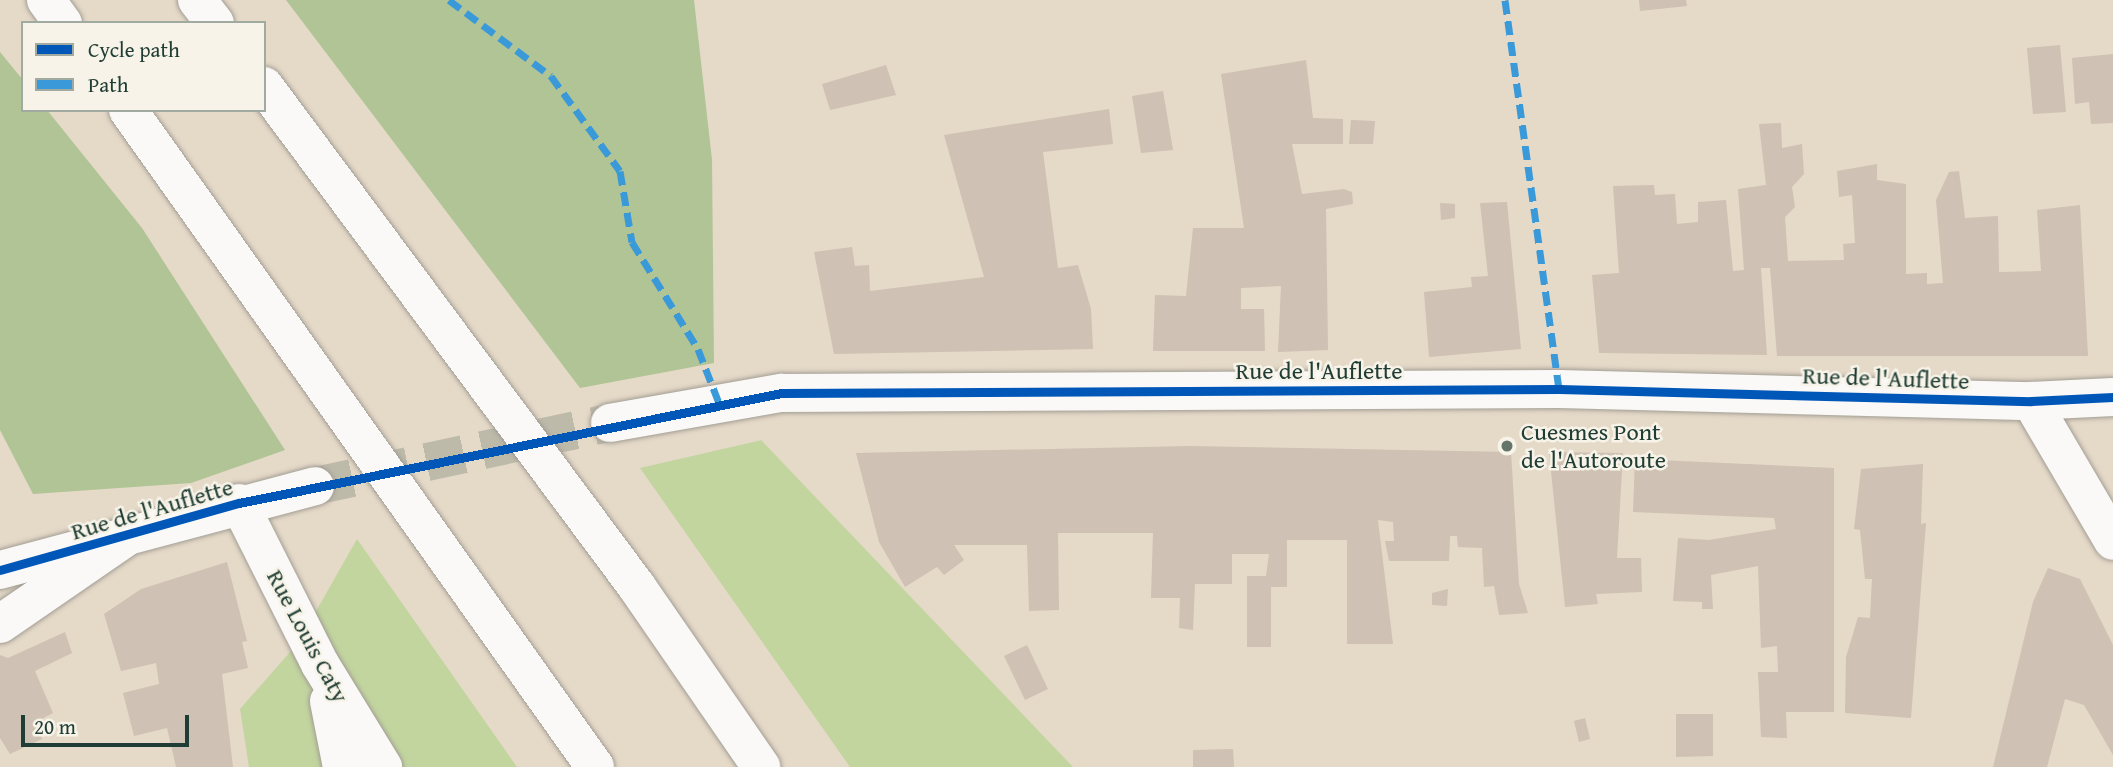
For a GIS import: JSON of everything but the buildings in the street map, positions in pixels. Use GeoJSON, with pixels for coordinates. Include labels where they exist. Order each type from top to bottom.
{"type":"FeatureCollection","features":[{"type":"Feature","properties":{"kind":"main road"},"geometry":{"type":"LineString","coordinates":[[46,0],[62,21]]}},
{"type":"Feature","properties":{"kind":"main road"},"geometry":{"type":"LineString","coordinates":[[197,0],[213,21]]}},
{"type":"Feature","properties":{"kind":"main road"},"geometry":{"type":"LineString","coordinates":[[266,89],[637,587],[761,767]]}},
{"type":"Feature","properties":{"kind":"main road"},"geometry":{"type":"LineString","coordinates":[[129,112],[595,767]]}},
{"type":"Feature","properties":{"kind":"main road","name":"Rue de l'Auflette"},"geometry":{"type":"LineString","coordinates":[[610,423],[781,393],[1559,389],[2031,401],[2113,397]]}},
{"type":"Feature","properties":{"kind":"main road"},"geometry":{"type":"LineString","coordinates":[[2031,401],[2113,541]]}},
{"type":"Feature","properties":{"kind":"main road","name":"Rue de l'Auflette"},"geometry":{"type":"LineString","coordinates":[[0,570],[239,503],[315,486]]}},
{"type":"Feature","properties":{"kind":"main road","name":"Rue Louis Caty"},"geometry":{"type":"LineString","coordinates":[[239,503],[320,664],[383,767]]}},
{"type":"Feature","properties":{"kind":"main road"},"geometry":{"type":"LineString","coordinates":[[0,624],[128,536]]}},
{"type":"Feature","properties":{"kind":"main road"},"geometry":{"type":"LineString","coordinates":[[320,664],[342,767]]}},
{"type":"Feature","properties":{"kind":"green space"},"geometry":{"type":"Polygon","coordinates":[[[286,0],[694,0],[712,160],[714,363],[580,388],[286,0]]]}},
{"type":"Feature","properties":{"kind":"green space"},"geometry":{"type":"Polygon","coordinates":[[[0,52],[21,78],[21,112],[49,112],[142,228],[285,450],[191,483],[33,494],[0,430],[0,52]]]}},
{"type":"Feature","properties":{"kind":"green space"},"geometry":{"type":"Polygon","coordinates":[[[762,440],[1073,767],[850,767],[640,468],[762,440]]]}},
{"type":"Feature","properties":{"kind":"green space"},"geometry":{"type":"Polygon","coordinates":[[[357,539],[517,767],[249,767],[240,709],[298,643],[357,539]]]}},
{"type":"Feature","properties":{"kind":"tunnel"},"geometry":{"type":"LineString","coordinates":[[315,486],[610,423]]}},
{"type":"Feature","properties":{"kind":"marked path"},"geometry":{"type":"LineString","coordinates":[[449,0],[551,76],[620,171],[632,242],[698,349],[719,403]]}},
{"type":"Feature","properties":{"kind":"marked path"},"geometry":{"type":"LineString","coordinates":[[1505,0],[1559,389]]}},
{"type":"Feature","properties":{"kind":"cycle path"},"geometry":{"type":"LineString","coordinates":[[0,570],[239,503],[781,393],[1559,389],[2031,401],[2113,397]]}},
{"type":"Feature","properties":{"kind":"place","name":"Cuesmes Pont de l'Autoroute"},"geometry":{"type":"Point","coordinates":[1507,446]}}]}
